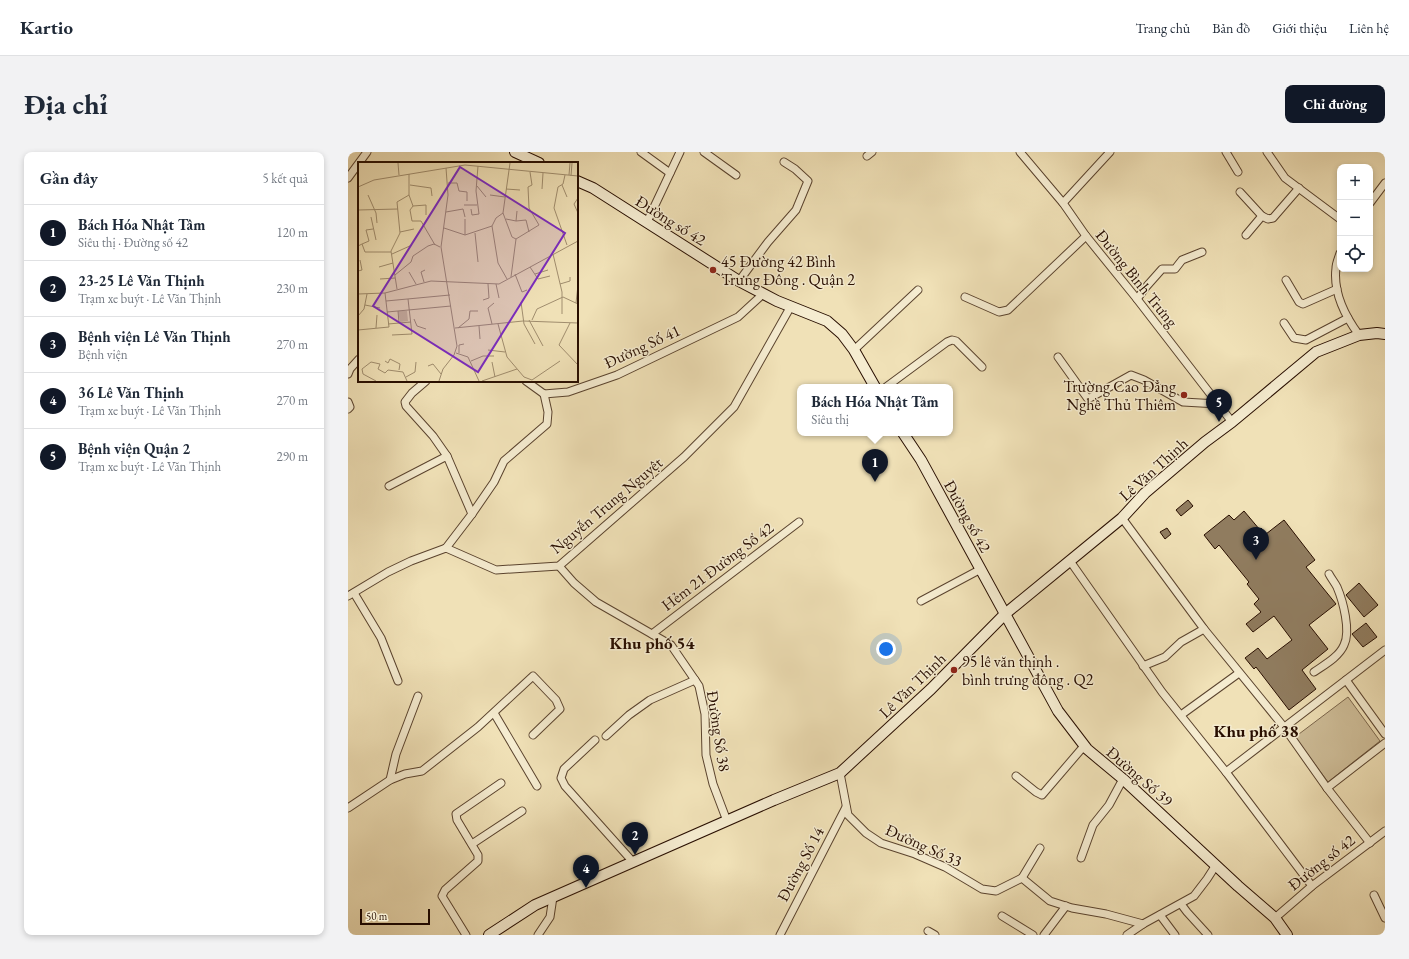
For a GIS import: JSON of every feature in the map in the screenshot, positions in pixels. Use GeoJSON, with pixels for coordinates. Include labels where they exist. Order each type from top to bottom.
{"type":"FeatureCollection","features":[{"type":"Feature","properties":{"kind":"street"},"geometry":{"type":"LineString","coordinates":[[358,162],[367,152]]}},
{"type":"Feature","properties":{"kind":"street"},"geometry":{"type":"LineString","coordinates":[[515,152],[537,162]]}},
{"type":"Feature","properties":{"kind":"street"},"geometry":{"type":"LineString","coordinates":[[641,152],[670,173]]}},
{"type":"Feature","properties":{"kind":"street"},"geometry":{"type":"LineString","coordinates":[[647,222],[680,152]]}},
{"type":"Feature","properties":{"kind":"street"},"geometry":{"type":"LineString","coordinates":[[704,152],[736,175]]}},
{"type":"Feature","properties":{"kind":"street","name":"Đường Bình Trưng"},"geometry":{"type":"LineString","coordinates":[[1020,152],[1063,203],[1086,236],[1137,299],[1232,422]]}},
{"type":"Feature","properties":{"kind":"street"},"geometry":{"type":"LineString","coordinates":[[1063,203],[1110,152]]}},
{"type":"Feature","properties":{"kind":"street"},"geometry":{"type":"LineString","coordinates":[[1226,152],[1238,172]]}},
{"type":"Feature","properties":{"kind":"street"},"geometry":{"type":"LineString","coordinates":[[1267,152],[1285,178],[1337,217]]}},
{"type":"Feature","properties":{"kind":"street"},"geometry":{"type":"LineString","coordinates":[[349,173],[358,162]]}},
{"type":"Feature","properties":{"kind":"street"},"geometry":{"type":"LineString","coordinates":[[739,281],[768,242],[796,210],[808,181],[795,169],[784,162]]}},
{"type":"Feature","properties":{"kind":"street","name":"Đường số 42"},"geometry":{"type":"LineString","coordinates":[[578,181],[593,188],[739,281],[777,301],[827,321],[842,334],[854,350],[873,384]]}},
{"type":"Feature","properties":{"kind":"street"},"geometry":{"type":"LineString","coordinates":[[1372,200],[1385,183]]}},
{"type":"Feature","properties":{"kind":"street"},"geometry":{"type":"LineString","coordinates":[[1240,192],[1262,216],[1268,219],[1273,218],[1299,188]]}},
{"type":"Feature","properties":{"kind":"street"},"geometry":{"type":"LineString","coordinates":[[1246,235],[1262,216]]}},
{"type":"Feature","properties":{"kind":"street"},"geometry":{"type":"LineString","coordinates":[[966,297],[999,312],[1008,310],[1086,236]]}},
{"type":"Feature","properties":{"kind":"street"},"geometry":{"type":"LineString","coordinates":[[1137,299],[1162,269],[1175,269],[1182,260],[1202,252]]}},
{"type":"Feature","properties":{"kind":"street"},"geometry":{"type":"LineString","coordinates":[[1337,263],[1336,289],[1338,298],[1359,335]]}},
{"type":"Feature","properties":{"kind":"street"},"geometry":{"type":"LineString","coordinates":[[1286,280],[1299,302],[1303,304],[1336,289]]}},
{"type":"Feature","properties":{"kind":"street"},"geometry":{"type":"LineString","coordinates":[[854,350],[918,290]]}},
{"type":"Feature","properties":{"kind":"street","name":"Đường Số 41"},"geometry":{"type":"LineString","coordinates":[[544,394],[568,392],[617,375],[738,317],[763,294]]}},
{"type":"Feature","properties":{"kind":"street","name":"Nguyễn Trung Nguyệt"},"geometry":{"type":"LineString","coordinates":[[446,548],[496,570],[558,566],[684,457],[734,407],[791,306]]}},
{"type":"Feature","properties":{"kind":"street"},"geometry":{"type":"LineString","coordinates":[[1284,323],[1294,338],[1306,340],[1348,318]]}},
{"type":"Feature","properties":{"kind":"street","name":"Lê Văn Thịnh"},"geometry":{"type":"LineString","coordinates":[[489,935],[534,905],[727,820],[840,773],[931,689],[1005,614],[1122,518],[1145,493],[1205,442],[1232,422],[1316,352],[1359,335],[1377,333],[1385,334]]}},
{"type":"Feature","properties":{"kind":"street"},"geometry":{"type":"LineString","coordinates":[[890,384],[946,342],[952,340],[956,341],[982,367]]}},
{"type":"Feature","properties":{"kind":"street"},"geometry":{"type":"LineString","coordinates":[[1058,357],[1088,399],[1131,375],[1144,380],[1182,402],[1218,404]]}},
{"type":"Feature","properties":{"kind":"street"},"geometry":{"type":"LineString","coordinates":[[348,374],[350,369],[358,360]]}},
{"type":"Feature","properties":{"kind":"street"},"geometry":{"type":"LineString","coordinates":[[425,382],[408,398],[405,402],[406,406],[433,436],[447,456],[472,514]]}},
{"type":"Feature","properties":{"kind":"street"},"geometry":{"type":"LineString","coordinates":[[398,681],[381,638],[351,595],[388,572],[411,561],[446,548],[494,482],[504,461],[547,424],[548,419],[544,394],[527,382]]}},
{"type":"Feature","properties":{"kind":"street"},"geometry":{"type":"LineString","coordinates":[[348,402],[350,407],[348,409]]}},
{"type":"Feature","properties":{"kind":"street","name":"Đường số 42"},"geometry":{"type":"LineString","coordinates":[[905,436],[921,460],[1005,614]]}},
{"type":"Feature","properties":{"kind":"street"},"geometry":{"type":"LineString","coordinates":[[390,486],[447,456]]}},
{"type":"Feature","properties":{"kind":"street"},"geometry":{"type":"LineString","coordinates":[[1122,518],[1204,630],[1284,726],[1327,788],[1370,843]]}},
{"type":"Feature","properties":{"kind":"street","name":"Hẻm 21 Đường Số 42"},"geometry":{"type":"LineString","coordinates":[[652,634],[799,522]]}},
{"type":"Feature","properties":{"kind":"street"},"geometry":{"type":"LineString","coordinates":[[1070,561],[1162,692],[1182,715],[1312,886]]}},
{"type":"Feature","properties":{"kind":"street","name":"Đường Số 38"},"geometry":{"type":"LineString","coordinates":[[558,566],[574,583],[596,602],[671,645],[699,686],[705,714],[706,754],[711,777],[727,820]]}},
{"type":"Feature","properties":{"kind":"street"},"geometry":{"type":"LineString","coordinates":[[921,601],[981,569]]}},
{"type":"Feature","properties":{"kind":"street"},"geometry":{"type":"LineString","coordinates":[[1314,672],[1338,653],[1344,645],[1347,636],[1342,600],[1337,586],[1329,574]]}},
{"type":"Feature","properties":{"kind":"street","name":"Đường Số 39"},"geometry":{"type":"LineString","coordinates":[[1005,614],[1058,711],[1084,746],[1275,918],[1287,935]]}},
{"type":"Feature","properties":{"kind":"street"},"geometry":{"type":"LineString","coordinates":[[1143,666],[1165,657],[1181,642],[1204,630]]}},
{"type":"Feature","properties":{"kind":"street"},"geometry":{"type":"LineString","coordinates":[[1226,772],[1385,650]]}},
{"type":"Feature","properties":{"kind":"street"},"geometry":{"type":"LineString","coordinates":[[1182,715],[1239,673]]}},
{"type":"Feature","properties":{"kind":"street"},"geometry":{"type":"LineString","coordinates":[[348,808],[390,780],[405,774],[422,772],[494,713],[533,676],[556,700],[560,709],[533,735]]}},
{"type":"Feature","properties":{"kind":"street"},"geometry":{"type":"LineString","coordinates":[[606,736],[629,715],[650,700],[695,680]]}},
{"type":"Feature","properties":{"kind":"street"},"geometry":{"type":"LineString","coordinates":[[1346,680],[1385,734]]}},
{"type":"Feature","properties":{"kind":"street"},"geometry":{"type":"LineString","coordinates":[[390,780],[396,754],[418,696]]}},
{"type":"Feature","properties":{"kind":"street"},"geometry":{"type":"LineString","coordinates":[[494,713],[537,786]]}},
{"type":"Feature","properties":{"kind":"street"},"geometry":{"type":"LineString","coordinates":[[595,740],[564,768],[561,778],[565,786],[633,862]]}},
{"type":"Feature","properties":{"kind":"street"},"geometry":{"type":"LineString","coordinates":[[1327,788],[1385,743]]}},
{"type":"Feature","properties":{"kind":"street"},"geometry":{"type":"LineString","coordinates":[[1016,776],[1036,792],[1042,794],[1084,746]]}},
{"type":"Feature","properties":{"kind":"street","name":"Đường Số 33"},"geometry":{"type":"LineString","coordinates":[[840,773],[848,815],[866,833],[881,843],[915,854],[945,867],[982,889],[996,890],[1022,878]]}},
{"type":"Feature","properties":{"kind":"street"},"geometry":{"type":"LineString","coordinates":[[1081,858],[1093,825],[1109,805],[1123,780]]}},
{"type":"Feature","properties":{"kind":"street"},"geometry":{"type":"LineString","coordinates":[[466,935],[442,896],[445,890],[478,861],[478,855],[457,820],[456,814],[501,783]]}},
{"type":"Feature","properties":{"kind":"street","name":"Đường Số 14"},"geometry":{"type":"LineString","coordinates":[[780,935],[846,807]]}},
{"type":"Feature","properties":{"kind":"street"},"geometry":{"type":"LineString","coordinates":[[472,844],[522,811]]}},
{"type":"Feature","properties":{"kind":"street","name":"Đường số 42"},"geometry":{"type":"LineString","coordinates":[[1275,918],[1312,886],[1385,831]]}},
{"type":"Feature","properties":{"kind":"street"},"geometry":{"type":"LineString","coordinates":[[1040,848],[1022,878],[1050,901],[1072,908],[1106,914],[1143,924]]}},
{"type":"Feature","properties":{"kind":"street"},"geometry":{"type":"LineString","coordinates":[[1127,935],[1143,924],[1194,896],[1216,865]]}},
{"type":"Feature","properties":{"kind":"street"},"geometry":{"type":"LineString","coordinates":[[1374,895],[1385,918]]}},
{"type":"Feature","properties":{"kind":"street"},"geometry":{"type":"LineString","coordinates":[[538,935],[550,917],[553,897]]}},
{"type":"Feature","properties":{"kind":"street"},"geometry":{"type":"LineString","coordinates":[[1181,904],[1208,935]]}},
{"type":"Feature","properties":{"kind":"street"},"geometry":{"type":"LineString","coordinates":[[1044,935],[1066,906]]}},
{"type":"Feature","properties":{"kind":"street"},"geometry":{"type":"LineString","coordinates":[[1160,915],[1175,935]]}},
{"type":"Feature","properties":{"kind":"street"},"geometry":{"type":"LineString","coordinates":[[1002,916],[1033,935]]}},
{"type":"Feature","properties":{"kind":"street"},"geometry":{"type":"LineString","coordinates":[[928,931],[935,935]]}},
{"type":"Feature","properties":{"kind":"shaded area"},"geometry":{"type":"Polygon","coordinates":[[[1348,697],[1380,741],[1328,782],[1295,737],[1348,697]]]}},
{"type":"Feature","properties":{"kind":"building"},"geometry":{"type":"Polygon","coordinates":[[[1188,500],[1193,506],[1181,516],[1176,510],[1188,500]]]}},
{"type":"Feature","properties":{"kind":"building"},"geometry":{"type":"Polygon","coordinates":[[[1244,511],[1260,530],[1261,528],[1266,534],[1284,520],[1315,560],[1306,567],[1336,604],[1309,625],[1328,649],[1302,670],[1316,689],[1289,710],[1256,667],[1254,669],[1245,658],[1258,648],[1267,659],[1292,640],[1274,616],[1253,632],[1246,624],[1261,612],[1254,604],[1259,599],[1247,584],[1249,582],[1219,545],[1215,549],[1204,535],[1229,515],[1234,520],[1244,511]]]}},
{"type":"Feature","properties":{"kind":"building"},"geometry":{"type":"Polygon","coordinates":[[[1167,528],[1171,534],[1165,539],[1160,532],[1167,528]]]}},
{"type":"Feature","properties":{"kind":"building"},"geometry":{"type":"Polygon","coordinates":[[[1359,583],[1378,605],[1364,617],[1346,595],[1359,583]]]}},
{"type":"Feature","properties":{"kind":"building"},"geometry":{"type":"Polygon","coordinates":[[[1366,623],[1377,637],[1363,647],[1352,634],[1366,623]]]}},
{"type":"Feature","properties":{"kind":"place","name":"45 Đường 42 Bình Trưng Đông . Quận 2"},"geometry":{"type":"Point","coordinates":[713,270]}},
{"type":"Feature","properties":{"kind":"place","name":"Trường Cao Đẳng Nghề Thủ Thiêm"},"geometry":{"type":"Point","coordinates":[1184,395]}},
{"type":"Feature","properties":{"kind":"place","name":"Bệnh viện Quận 2"},"geometry":{"type":"Point","coordinates":[1219,422]}},
{"type":"Feature","properties":{"kind":"place","name":"Bách Hóa Nhật Tâm"},"geometry":{"type":"Point","coordinates":[875,482]}},
{"type":"Feature","properties":{"kind":"place","name":"Bệnh viện Lê Văn Thịnh"},"geometry":{"type":"Point","coordinates":[1256,560]}},
{"type":"Feature","properties":{"kind":"place","name":"95 lê văn thịnh . bình trưng đông . Q2"},"geometry":{"type":"Point","coordinates":[954,670]}},
{"type":"Feature","properties":{"kind":"place","name":"23-25 Lê Văn Thịnh"},"geometry":{"type":"Point","coordinates":[635,855]}},
{"type":"Feature","properties":{"kind":"place","name":"36 Lê Văn Thịnh"},"geometry":{"type":"Point","coordinates":[586,888]}},
{"type":"Feature","properties":{"kind":"district","name":"Khu phố 54"},"geometry":{"type":"Point","coordinates":[652,643]}},
{"type":"Feature","properties":{"kind":"district","name":"Khu phố 38"},"geometry":{"type":"Point","coordinates":[1256,731]}}]}
